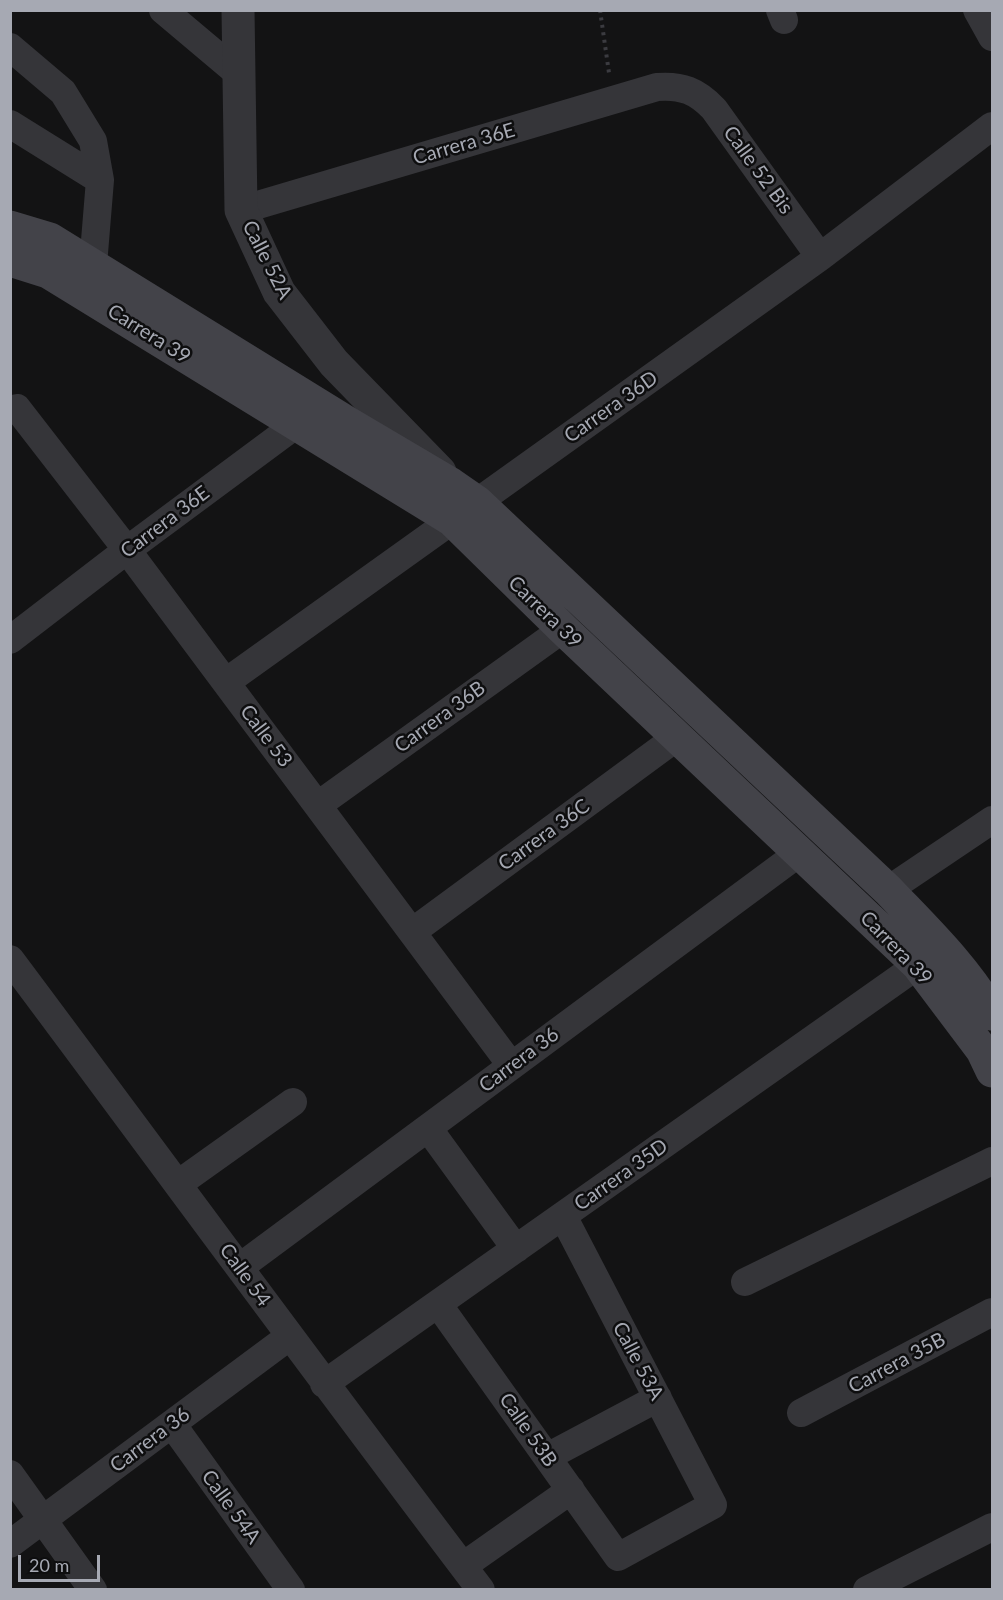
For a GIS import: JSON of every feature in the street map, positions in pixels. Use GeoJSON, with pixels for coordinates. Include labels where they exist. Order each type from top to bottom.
{"type":"FeatureCollection","features":[{"type":"Feature","properties":{"kind":"main road","name":"Carrera 39"},"geometry":{"type":"LineString","coordinates":[[10,227],[50,239],[93,265],[308,415]]}},
{"type":"Feature","properties":{"kind":"main road","name":"Carrera 39"},"geometry":{"type":"LineString","coordinates":[[10,260],[48,272],[308,415],[460,502],[888,890],[949,954],[978,990],[993,1014]]}},
{"type":"Feature","properties":{"kind":"main road","name":"Carrera 39"},"geometry":{"type":"LineString","coordinates":[[460,502],[563,629],[918,965],[982,1050],[993,1071]]}},
{"type":"Feature","properties":{"kind":"street"},"geometry":{"type":"LineString","coordinates":[[163,10],[239,74]]}},
{"type":"Feature","properties":{"kind":"street","name":"Calle 52A"},"geometry":{"type":"LineString","coordinates":[[238,10],[241,210],[279,292],[334,363],[460,502]]}},
{"type":"Feature","properties":{"kind":"street"},"geometry":{"type":"LineString","coordinates":[[977,10],[993,37]]}},
{"type":"Feature","properties":{"kind":"street"},"geometry":{"type":"LineString","coordinates":[[10,47],[63,92],[93,141],[100,180],[93,265]]}},
{"type":"Feature","properties":{"kind":"street","name":"Carrera 36E"},"geometry":{"type":"LineString","coordinates":[[241,210],[657,87],[673,86],[688,89]]}},
{"type":"Feature","properties":{"kind":"street","name":"Calle 52 Bis"},"geometry":{"type":"LineString","coordinates":[[688,89],[703,97],[714,109],[820,257]]}},
{"type":"Feature","properties":{"kind":"street"},"geometry":{"type":"LineString","coordinates":[[10,124],[100,180]]}},
{"type":"Feature","properties":{"kind":"street","name":"Carrera 36D"},"geometry":{"type":"LineString","coordinates":[[226,682],[460,502],[820,257],[993,126]]}},
{"type":"Feature","properties":{"kind":"street","name":"Calle 53"},"geometry":{"type":"LineString","coordinates":[[17,408],[128,550],[511,1065]]}},
{"type":"Feature","properties":{"kind":"street","name":"Carrera 36E"},"geometry":{"type":"LineString","coordinates":[[10,640],[308,415]]}},
{"type":"Feature","properties":{"kind":"street","name":"Carrera 36B"},"geometry":{"type":"LineString","coordinates":[[318,805],[563,629]]}},
{"type":"Feature","properties":{"kind":"street","name":"Carrera 36C"},"geometry":{"type":"LineString","coordinates":[[412,932],[677,737]]}},
{"type":"Feature","properties":{"kind":"street"},"geometry":{"type":"LineString","coordinates":[[888,890],[993,820]]}},
{"type":"Feature","properties":{"kind":"street","name":"Carrera 36"},"geometry":{"type":"LineString","coordinates":[[240,1267],[799,853]]}},
{"type":"Feature","properties":{"kind":"street","name":"Calle 54"},"geometry":{"type":"LineString","coordinates":[[10,959],[240,1267],[324,1384],[481,1590]]}},
{"type":"Feature","properties":{"kind":"street","name":"Carrera 35D"},"geometry":{"type":"LineString","coordinates":[[324,1384],[918,965]]}},
{"type":"Feature","properties":{"kind":"street"},"geometry":{"type":"LineString","coordinates":[[178,1184],[293,1102]]}},
{"type":"Feature","properties":{"kind":"street"},"geometry":{"type":"LineString","coordinates":[[428,1128],[516,1249]]}},
{"type":"Feature","properties":{"kind":"street"},"geometry":{"type":"LineString","coordinates":[[745,1282],[993,1161]]}},
{"type":"Feature","properties":{"kind":"street","name":"Calle 53A"},"geometry":{"type":"LineString","coordinates":[[563,1216],[713,1505],[618,1557]]}},
{"type":"Feature","properties":{"kind":"street","name":"Calle 53B"},"geometry":{"type":"LineString","coordinates":[[438,1304],[618,1557]]}},
{"type":"Feature","properties":{"kind":"street","name":"Carrera 35B"},"geometry":{"type":"LineString","coordinates":[[801,1413],[993,1312]]}},
{"type":"Feature","properties":{"kind":"street","name":"Carrera 36"},"geometry":{"type":"LineString","coordinates":[[10,1544],[290,1336]]}},
{"type":"Feature","properties":{"kind":"street"},"geometry":{"type":"LineString","coordinates":[[547,1457],[658,1398]]}},
{"type":"Feature","properties":{"kind":"street","name":"Calle 54A"},"geometry":{"type":"LineString","coordinates":[[172,1424],[291,1590]]}},
{"type":"Feature","properties":{"kind":"street"},"geometry":{"type":"LineString","coordinates":[[10,1474],[93,1590]]}},
{"type":"Feature","properties":{"kind":"street"},"geometry":{"type":"LineString","coordinates":[[463,1566],[571,1490]]}},
{"type":"Feature","properties":{"kind":"street"},"geometry":{"type":"LineString","coordinates":[[867,1590],[993,1527]]}},
{"type":"Feature","properties":{"kind":"path"},"geometry":{"type":"LineString","coordinates":[[600,10],[612,100]]}}]}
